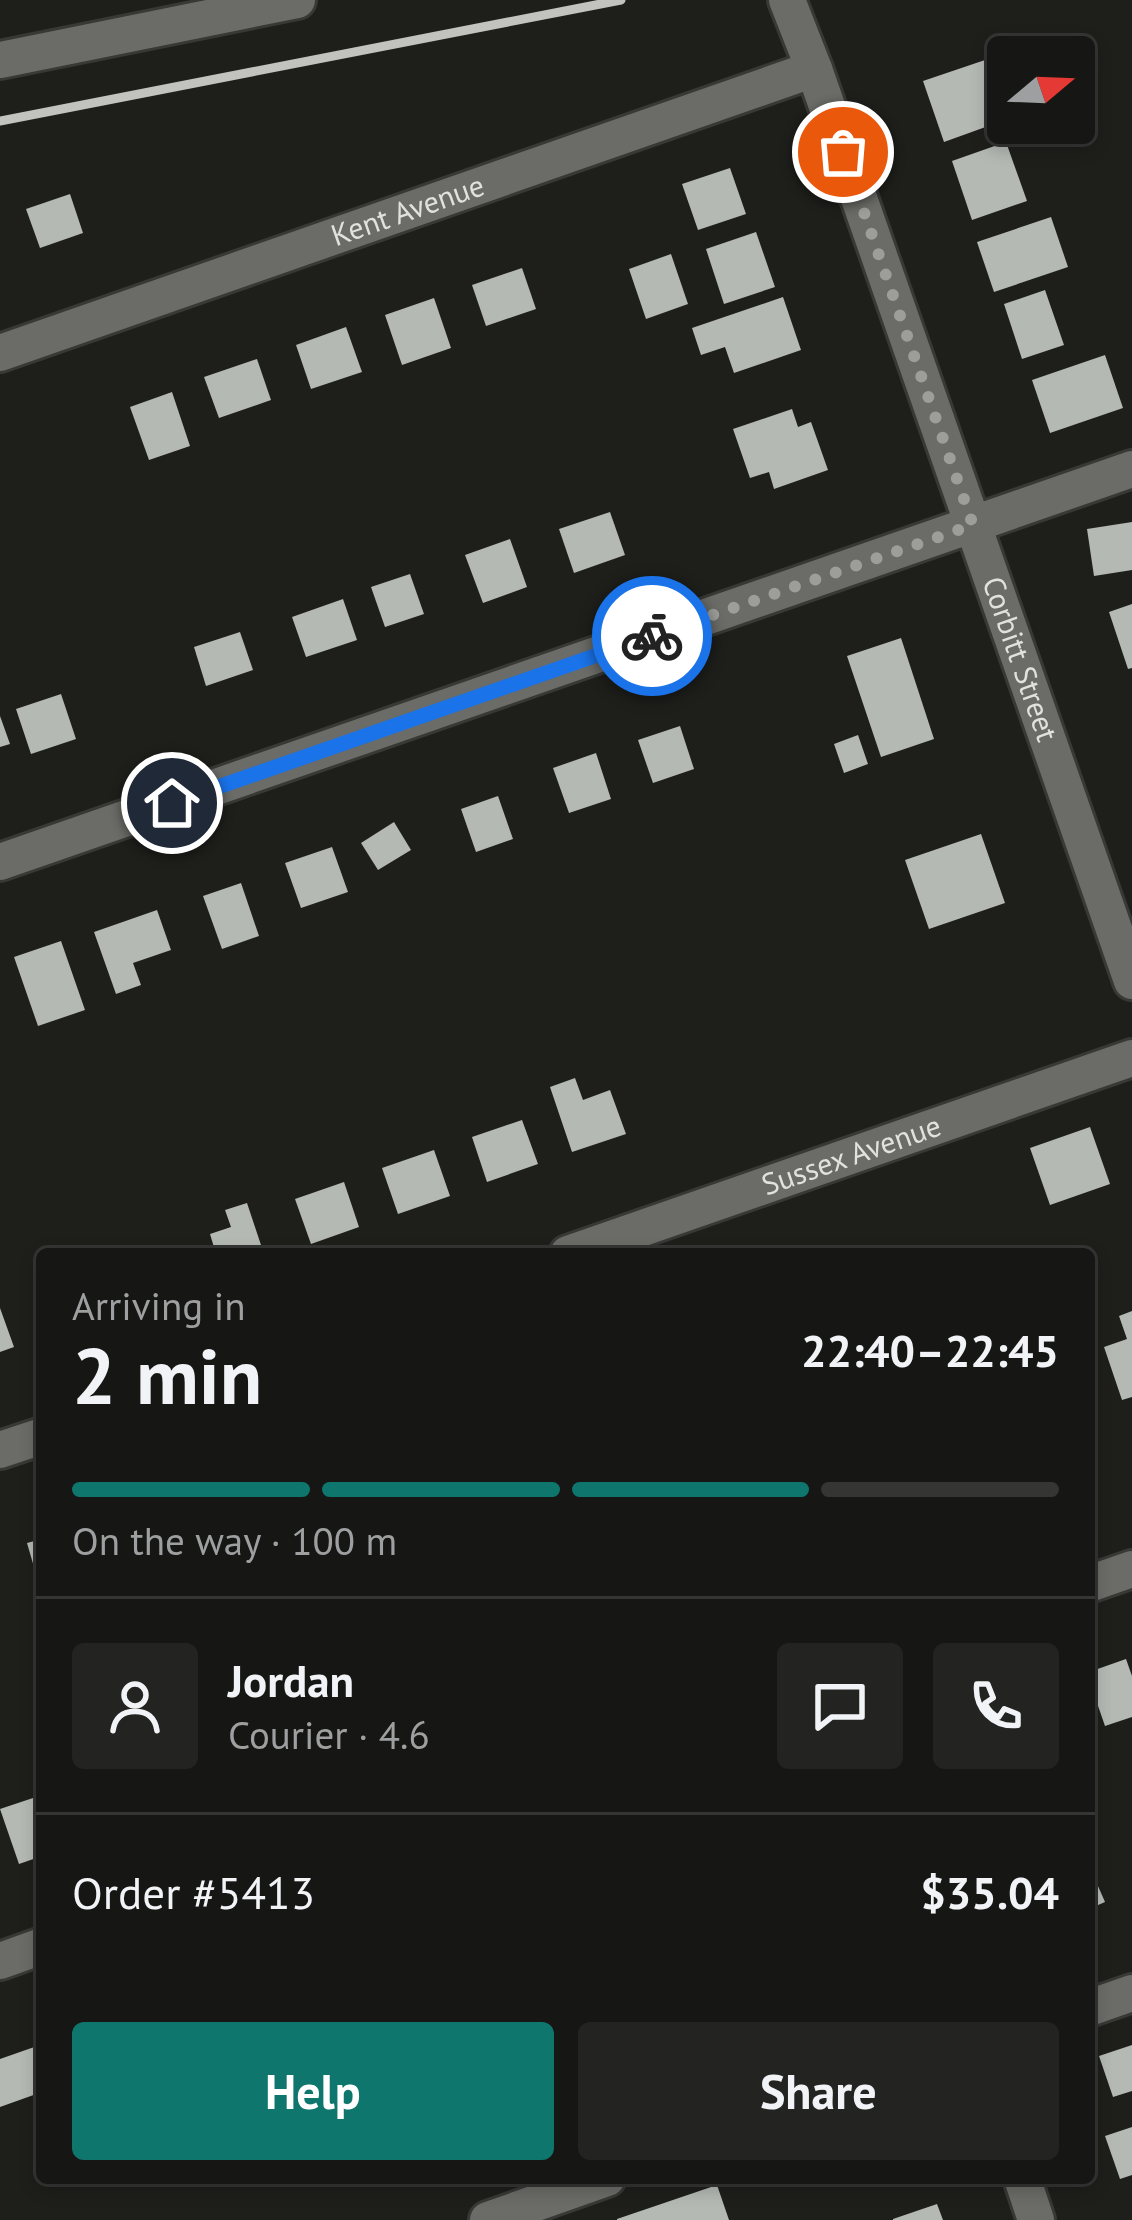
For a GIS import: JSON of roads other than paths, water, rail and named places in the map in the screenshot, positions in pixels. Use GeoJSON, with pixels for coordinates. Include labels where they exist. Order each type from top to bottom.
{"type":"FeatureCollection","features":[{"type":"Feature","properties":{"kind":"street"},"geometry":{"type":"LineString","coordinates":[[0,60],[189,11],[297,0]]}},
{"type":"Feature","properties":{"kind":"street","name":"Corbitt Street"},"geometry":{"type":"LineString","coordinates":[[787,0],[1132,981]]}},
{"type":"Feature","properties":{"kind":"street","name":"Kent Avenue"},"geometry":{"type":"LineString","coordinates":[[0,352],[814,69]]}},
{"type":"Feature","properties":{"kind":"street"},"geometry":{"type":"LineString","coordinates":[[0,862],[1132,469]]}},
{"type":"Feature","properties":{"kind":"street","name":"Sussex Avenue"},"geometry":{"type":"LineString","coordinates":[[585,1248],[1132,1058]]}},
{"type":"Feature","properties":{"kind":"street"},"geometry":{"type":"LineString","coordinates":[[0,1450],[36,1438]]}},
{"type":"Feature","properties":{"kind":"street"},"geometry":{"type":"LineString","coordinates":[[1095,1582],[1132,1569]]}},
{"type":"Feature","properties":{"kind":"street"},"geometry":{"type":"LineString","coordinates":[[0,1960],[36,1948]]}},
{"type":"Feature","properties":{"kind":"street"},"geometry":{"type":"LineString","coordinates":[[1095,2006],[1132,1993]]}},
{"type":"Feature","properties":{"kind":"street"},"geometry":{"type":"LineString","coordinates":[[489,2220],[590,2184]]}},
{"type":"Feature","properties":{"kind":"street"},"geometry":{"type":"LineString","coordinates":[[1024,2184],[1036,2220]]}},
{"type":"Feature","properties":{"kind":"railway"},"geometry":{"type":"LineString","coordinates":[[0,121],[621,0]]}}]}
